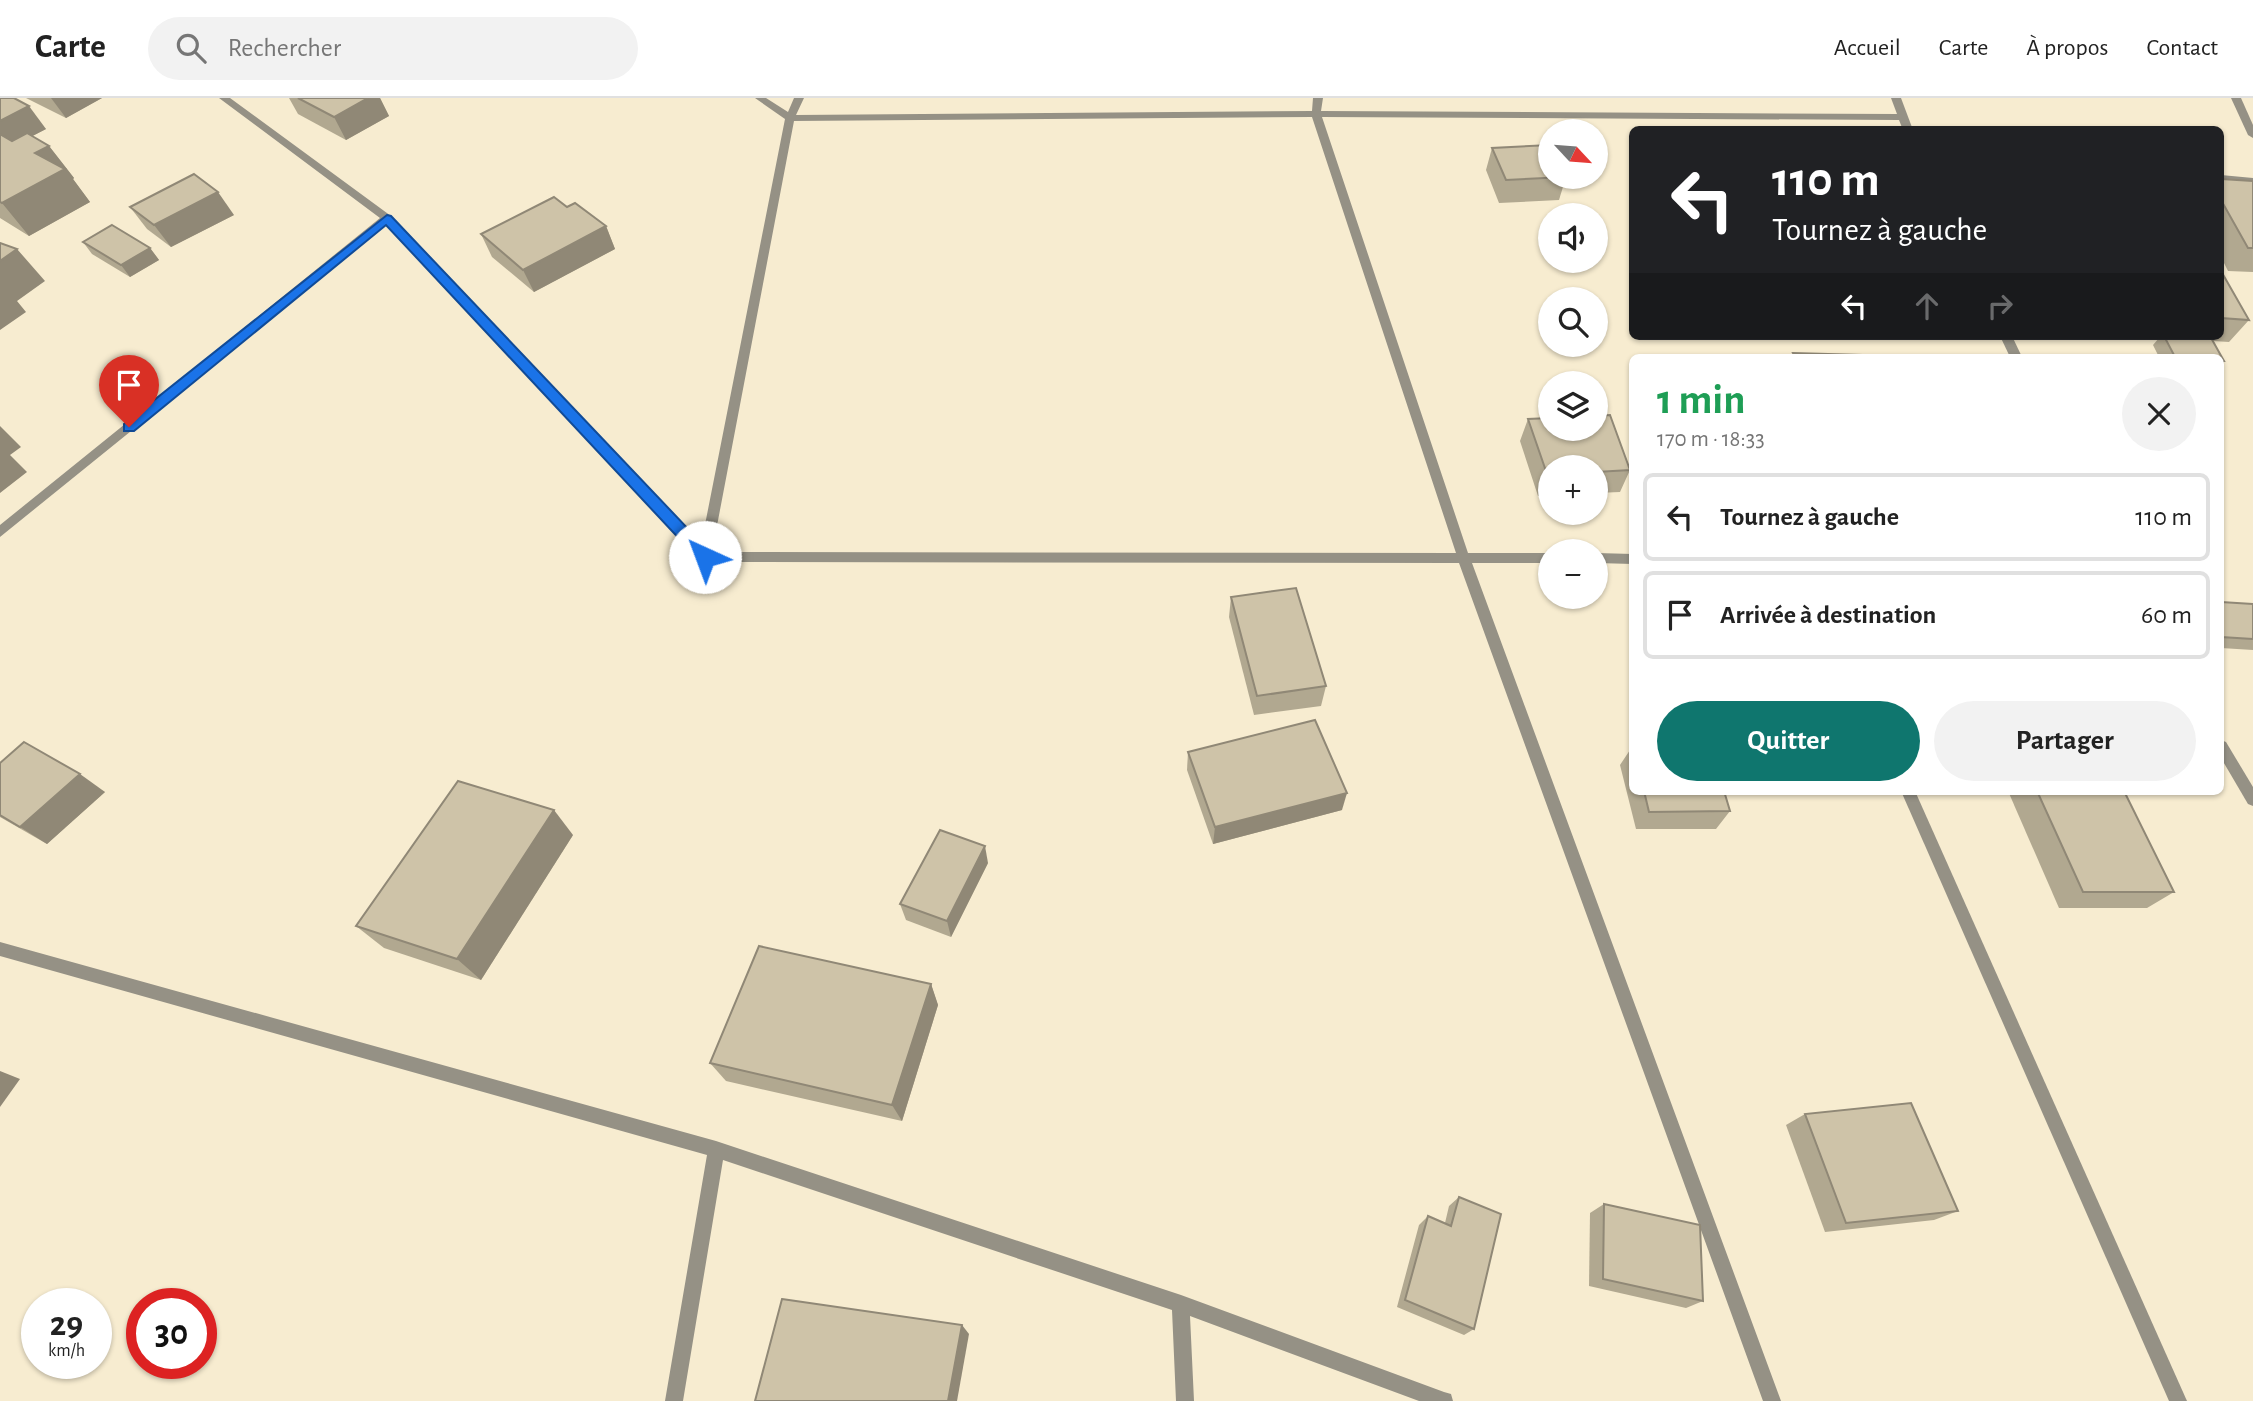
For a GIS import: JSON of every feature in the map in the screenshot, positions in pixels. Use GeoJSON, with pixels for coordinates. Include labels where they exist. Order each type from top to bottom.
{"type":"FeatureCollection","features":[{"type":"Feature","properties":{"kind":"street"},"geometry":{"type":"LineString","coordinates":[[224,98],[387,218],[705,557],[1538,558]]}},
{"type":"Feature","properties":{"kind":"street"},"geometry":{"type":"LineString","coordinates":[[760,98],[790,118],[1315,114],[1903,117]]}},
{"type":"Feature","properties":{"kind":"street"},"geometry":{"type":"LineString","coordinates":[[705,557],[790,118],[799,98]]}},
{"type":"Feature","properties":{"kind":"street"},"geometry":{"type":"LineString","coordinates":[[1318,98],[1315,114],[1463,556],[1772,1401]]}},
{"type":"Feature","properties":{"kind":"street"},"geometry":{"type":"LineString","coordinates":[[1896,98],[1906,126]]}},
{"type":"Feature","properties":{"kind":"street"},"geometry":{"type":"LineString","coordinates":[[2236,98],[2253,135]]}},
{"type":"Feature","properties":{"kind":"street"},"geometry":{"type":"LineString","coordinates":[[2224,178],[2253,181]]}},
{"type":"Feature","properties":{"kind":"street"},"geometry":{"type":"LineString","coordinates":[[0,532],[387,218]]}},
{"type":"Feature","properties":{"kind":"street"},"geometry":{"type":"LineString","coordinates":[[1608,558],[1629,559]]}},
{"type":"Feature","properties":{"kind":"street"},"geometry":{"type":"LineString","coordinates":[[2224,751],[2253,800]]}},
{"type":"Feature","properties":{"kind":"street"},"geometry":{"type":"LineString","coordinates":[[1910,795],[2178,1401]]}},
{"type":"Feature","properties":{"kind":"street"},"geometry":{"type":"LineString","coordinates":[[0,949],[716,1149],[1181,1304],[1444,1401]]}},
{"type":"Feature","properties":{"kind":"street"},"geometry":{"type":"LineString","coordinates":[[674,1401],[716,1149]]}},
{"type":"Feature","properties":{"kind":"street"},"geometry":{"type":"LineString","coordinates":[[1181,1304],[1185,1401]]}},
{"type":"Feature","properties":{"kind":"building"},"geometry":{"type":"Polygon","coordinates":[[[0,98],[14,98],[29,106],[0,121],[0,98]]]}},
{"type":"Feature","properties":{"kind":"building"},"geometry":{"type":"Polygon","coordinates":[[[298,98],[368,98],[334,117],[298,98]]]}},
{"type":"Feature","properties":{"kind":"building"},"geometry":{"type":"Polygon","coordinates":[[[27,133],[49,146],[35,153],[65,169],[2,203],[0,134],[12,141],[27,133]]]}},
{"type":"Feature","properties":{"kind":"building"},"geometry":{"type":"Polygon","coordinates":[[[1538,146],[1538,178],[1506,180],[1492,148],[1538,146]]]}},
{"type":"Feature","properties":{"kind":"building"},"geometry":{"type":"Polygon","coordinates":[[[194,174],[218,192],[154,225],[130,207],[194,174]]]}},
{"type":"Feature","properties":{"kind":"building"},"geometry":{"type":"Polygon","coordinates":[[[2224,179],[2253,181],[2253,248],[2248,248],[2224,205],[2224,179]]]}},
{"type":"Feature","properties":{"kind":"building"},"geometry":{"type":"Polygon","coordinates":[[[554,197],[567,207],[575,203],[606,226],[523,270],[481,234],[554,197]]]}},
{"type":"Feature","properties":{"kind":"building"},"geometry":{"type":"Polygon","coordinates":[[[112,225],[150,248],[121,265],[83,242],[112,225]]]}},
{"type":"Feature","properties":{"kind":"building"},"geometry":{"type":"Polygon","coordinates":[[[0,243],[17,249],[0,261],[0,243]]]}},
{"type":"Feature","properties":{"kind":"building"},"geometry":{"type":"Polygon","coordinates":[[[2224,276],[2249,320],[2224,318],[2224,276]]]}},
{"type":"Feature","properties":{"kind":"building"},"geometry":{"type":"Polygon","coordinates":[[[2166,340],[2212,340],[2220,354],[2173,354],[2166,340]]]}},
{"type":"Feature","properties":{"kind":"building"},"geometry":{"type":"Polygon","coordinates":[[[1610,415],[1629,470],[1608,471],[1608,455],[1540,455],[1528,419],[1538,419],[1538,441],[1608,441],[1610,415]]]}},
{"type":"Feature","properties":{"kind":"building"},"geometry":{"type":"Polygon","coordinates":[[[1296,588],[1326,686],[1257,696],[1231,597],[1296,588]]]}},
{"type":"Feature","properties":{"kind":"building"},"geometry":{"type":"Polygon","coordinates":[[[2224,602],[2253,604],[2253,639],[2224,637],[2224,602]]]}},
{"type":"Feature","properties":{"kind":"building"},"geometry":{"type":"Polygon","coordinates":[[[1315,720],[1347,793],[1215,827],[1188,752],[1315,720]]]}},
{"type":"Feature","properties":{"kind":"building"},"geometry":{"type":"Polygon","coordinates":[[[24,742],[80,774],[20,827],[0,815],[0,763],[24,742]]]}},
{"type":"Feature","properties":{"kind":"building"},"geometry":{"type":"Polygon","coordinates":[[[458,781],[554,810],[457,959],[356,926],[458,781]]]}},
{"type":"Feature","properties":{"kind":"building"},"geometry":{"type":"Polygon","coordinates":[[[1645,795],[1725,795],[1730,811],[1649,812],[1645,795]]]}},
{"type":"Feature","properties":{"kind":"building"},"geometry":{"type":"Polygon","coordinates":[[[2039,795],[2126,795],[2174,892],[2083,892],[2039,795]]]}},
{"type":"Feature","properties":{"kind":"building"},"geometry":{"type":"Polygon","coordinates":[[[940,830],[985,846],[947,921],[900,904],[940,830]]]}},
{"type":"Feature","properties":{"kind":"building"},"geometry":{"type":"Polygon","coordinates":[[[759,946],[931,984],[892,1105],[710,1063],[759,946]]]}},
{"type":"Feature","properties":{"kind":"building"},"geometry":{"type":"Polygon","coordinates":[[[1911,1103],[1958,1211],[1846,1223],[1805,1114],[1911,1103]]]}},
{"type":"Feature","properties":{"kind":"building"},"geometry":{"type":"Polygon","coordinates":[[[1459,1197],[1501,1214],[1474,1329],[1405,1300],[1428,1216],[1451,1226],[1459,1197]]]}},
{"type":"Feature","properties":{"kind":"building"},"geometry":{"type":"Polygon","coordinates":[[[1604,1204],[1700,1225],[1703,1301],[1603,1279],[1604,1204]]]}},
{"type":"Feature","properties":{"kind":"building"},"geometry":{"type":"Polygon","coordinates":[[[782,1299],[962,1325],[948,1401],[755,1401],[782,1299]]]}},
{"type":"Feature","properties":{"kind":"route"},"geometry":{"type":"LineString","coordinates":[[129,427],[387,218],[705,557]]}}]}
